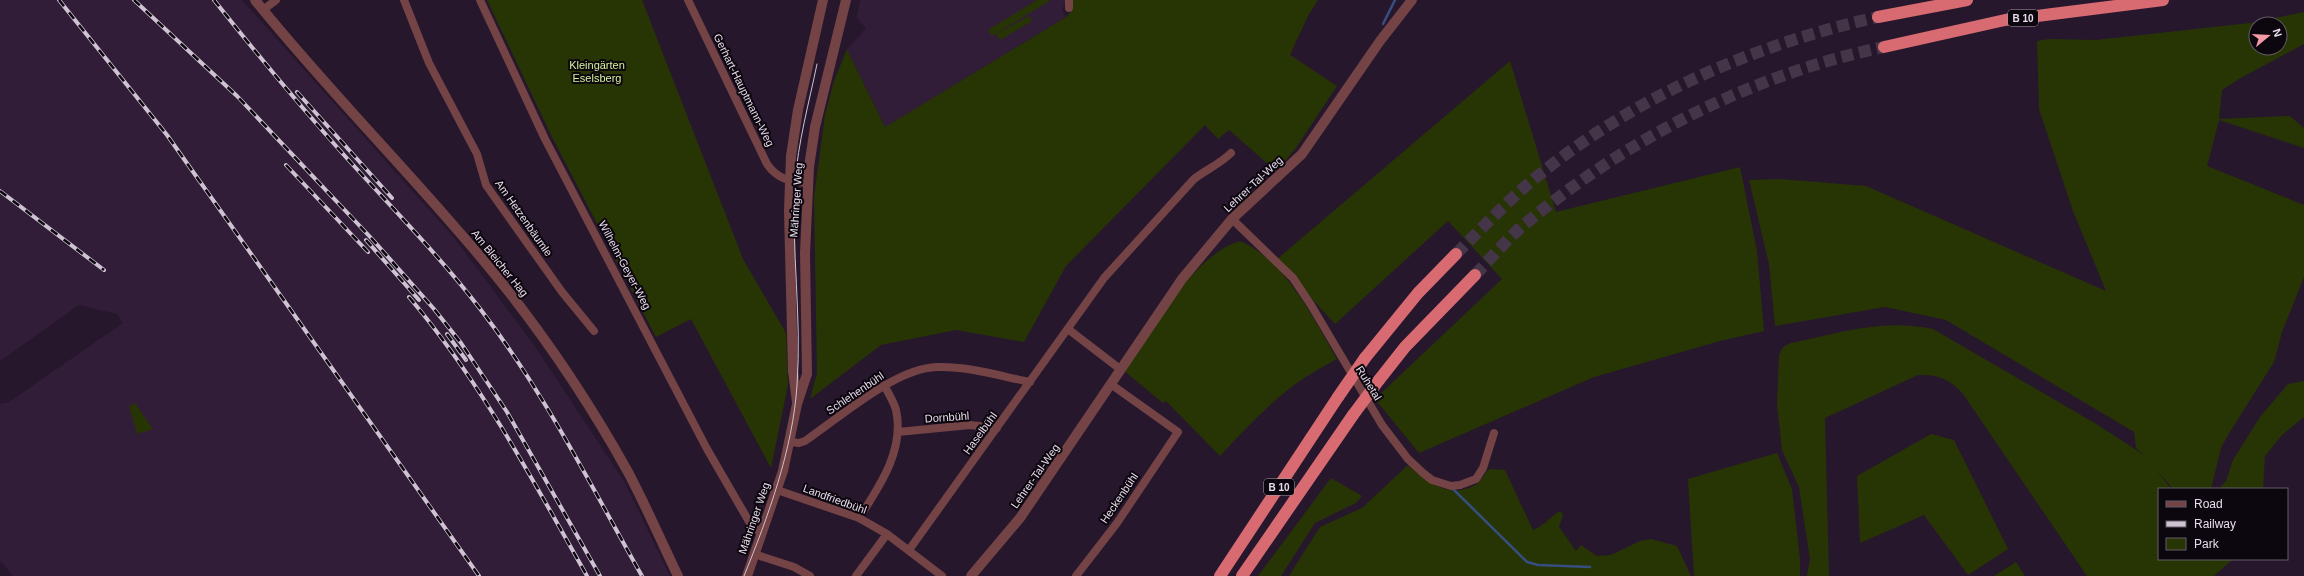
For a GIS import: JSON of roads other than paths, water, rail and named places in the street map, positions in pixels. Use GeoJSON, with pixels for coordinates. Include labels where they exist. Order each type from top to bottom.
{"type":"FeatureCollection","features":[{"type":"Feature","properties":{"kind":"highway"},"geometry":{"type":"LineString","coordinates":[[1878,17],[1967,0]]}},
{"type":"Feature","properties":{"kind":"highway","name":"B 10"},"geometry":{"type":"LineString","coordinates":[[1884,47],[2005,20],[2163,0]]}},
{"type":"Feature","properties":{"kind":"highway","name":"B 10"},"geometry":{"type":"LineString","coordinates":[[1220,576],[1365,358],[1418,293],[1456,254]]}},
{"type":"Feature","properties":{"kind":"highway","name":"B 10"},"geometry":{"type":"LineString","coordinates":[[1242,576],[1353,415],[1379,380],[1405,347],[1475,274]]}},
{"type":"Feature","properties":{"kind":"street","name":"Am Bleicher Hag"},"geometry":{"type":"LineString","coordinates":[[255,0],[352,113],[460,232],[517,304],[570,377],[613,446],[637,489],[678,576]]}},
{"type":"Feature","properties":{"kind":"street"},"geometry":{"type":"LineString","coordinates":[[263,10],[276,0]]}},
{"type":"Feature","properties":{"kind":"street","name":"Am Hetzenbäumle"},"geometry":{"type":"LineString","coordinates":[[404,0],[429,63],[477,154],[486,184],[562,292],[594,331]]}},
{"type":"Feature","properties":{"kind":"street","name":"Wilhelm-Geyer-Weg"},"geometry":{"type":"LineString","coordinates":[[480,0],[545,139],[707,449],[751,525],[762,533]]}},
{"type":"Feature","properties":{"kind":"street","name":"Gerhart-Hauptmann-Weg"},"geometry":{"type":"LineString","coordinates":[[688,0],[765,160],[775,173],[789,181]]}},
{"type":"Feature","properties":{"kind":"street","name":"Mähringer Weg"},"geometry":{"type":"LineString","coordinates":[[797,404],[793,371],[789,181],[795,126],[824,0]]}},
{"type":"Feature","properties":{"kind":"street","name":"Mähringer Weg"},"geometry":{"type":"LineString","coordinates":[[747,574],[777,490],[791,442],[797,404],[806,378],[805,253],[808,183],[816,127],[846,0]]}},
{"type":"Feature","properties":{"kind":"street","name":"Lehrer-Tal-Weg"},"geometry":{"type":"LineString","coordinates":[[971,576],[1020,518],[1112,385],[1120,369],[1182,279],[1232,220],[1302,154],[1380,42],[1412,0]]}},
{"type":"Feature","properties":{"kind":"street","name":"Haselbühl"},"geometry":{"type":"LineString","coordinates":[[909,550],[1104,278],[1194,179],[1208,168],[1222,163],[1231,153]]}},
{"type":"Feature","properties":{"kind":"street"},"geometry":{"type":"LineString","coordinates":[[789,181],[808,183]]}},
{"type":"Feature","properties":{"kind":"street","name":"Ruhetal"},"geometry":{"type":"LineString","coordinates":[[1232,220],[1293,278],[1311,304],[1382,425],[1408,459],[1423,473],[1432,480],[1451,486],[1460,485],[1476,479],[1483,468],[1494,434]]}},
{"type":"Feature","properties":{"kind":"street"},"geometry":{"type":"LineString","coordinates":[[1068,329],[1120,369]]}},
{"type":"Feature","properties":{"kind":"street","name":"Schlehenbühl"},"geometry":{"type":"LineString","coordinates":[[791,442],[799,443],[805,441],[884,385],[935,367],[957,368],[1030,382]]}},
{"type":"Feature","properties":{"kind":"street"},"geometry":{"type":"LineString","coordinates":[[859,518],[882,482],[892,456],[898,432],[896,410],[884,385]]}},
{"type":"Feature","properties":{"kind":"street","name":"Heckenbühl"},"geometry":{"type":"LineString","coordinates":[[1076,576],[1117,523],[1146,477],[1178,432],[1112,385]]}},
{"type":"Feature","properties":{"kind":"street","name":"Dornbühl"},"geometry":{"type":"LineString","coordinates":[[898,432],[970,425],[997,428]]}},
{"type":"Feature","properties":{"kind":"street","name":"Landfriedbühl"},"geometry":{"type":"LineString","coordinates":[[777,490],[859,518],[888,534],[942,576]]}},
{"type":"Feature","properties":{"kind":"street"},"geometry":{"type":"LineString","coordinates":[[856,576],[888,534]]}},
{"type":"Feature","properties":{"kind":"street"},"geometry":{"type":"LineString","coordinates":[[754,554],[794,567],[810,576]]}},
{"type":"Feature","properties":{"kind":"waterway"},"geometry":{"type":"LineString","coordinates":[[1383,24],[1395,0]]}},
{"type":"Feature","properties":{"kind":"waterway"},"geometry":{"type":"LineString","coordinates":[[1454,490],[1527,562],[1538,565],[1590,567]]}},
{"type":"Feature","properties":{"kind":"tunnel"},"geometry":{"type":"LineString","coordinates":[[1456,254],[1501,209],[1536,177],[1586,140],[1664,93],[1747,56],[1790,41],[1878,17]]}},
{"type":"Feature","properties":{"kind":"tunnel"},"geometry":{"type":"LineString","coordinates":[[1475,275],[1519,229],[1559,197],[1601,167],[1645,140],[1691,115],[1737,93],[1834,59],[1884,47]]}},
{"type":"Feature","properties":{"kind":"tram line"},"geometry":{"type":"LineString","coordinates":[[744,576],[762,530],[778,482],[785,458],[795,409],[798,360],[798,309],[794,233],[795,183],[801,138],[817,64]]}},
{"type":"Feature","properties":{"kind":"railway"},"geometry":{"type":"LineString","coordinates":[[59,0],[167,135],[479,576]]}},
{"type":"Feature","properties":{"kind":"railway"},"geometry":{"type":"LineString","coordinates":[[134,0],[237,96],[373,240],[434,309],[461,343],[507,412],[600,576]]}},
{"type":"Feature","properties":{"kind":"railway"},"geometry":{"type":"LineString","coordinates":[[214,0],[311,117],[431,250],[481,310],[504,341],[546,406],[642,576]]}},
{"type":"Feature","properties":{"kind":"railway"},"geometry":{"type":"LineString","coordinates":[[297,92],[392,198]]}},
{"type":"Feature","properties":{"kind":"railway"},"geometry":{"type":"LineString","coordinates":[[286,165],[368,252]]}},
{"type":"Feature","properties":{"kind":"railway"},"geometry":{"type":"LineString","coordinates":[[0,191],[104,270]]}},
{"type":"Feature","properties":{"kind":"railway"},"geometry":{"type":"LineString","coordinates":[[366,240],[419,300]]}},
{"type":"Feature","properties":{"kind":"railway"},"geometry":{"type":"LineString","coordinates":[[409,297],[435,329],[482,397],[504,432],[587,576]]}},
{"type":"Feature","properties":{"kind":"railway"},"geometry":{"type":"LineString","coordinates":[[447,334],[466,360]]}},
{"type":"Feature","properties":{"kind":"park label","name":"Kleingärten Eselsberg"},"geometry":{"type":"Point","coordinates":[597,71]}}]}
